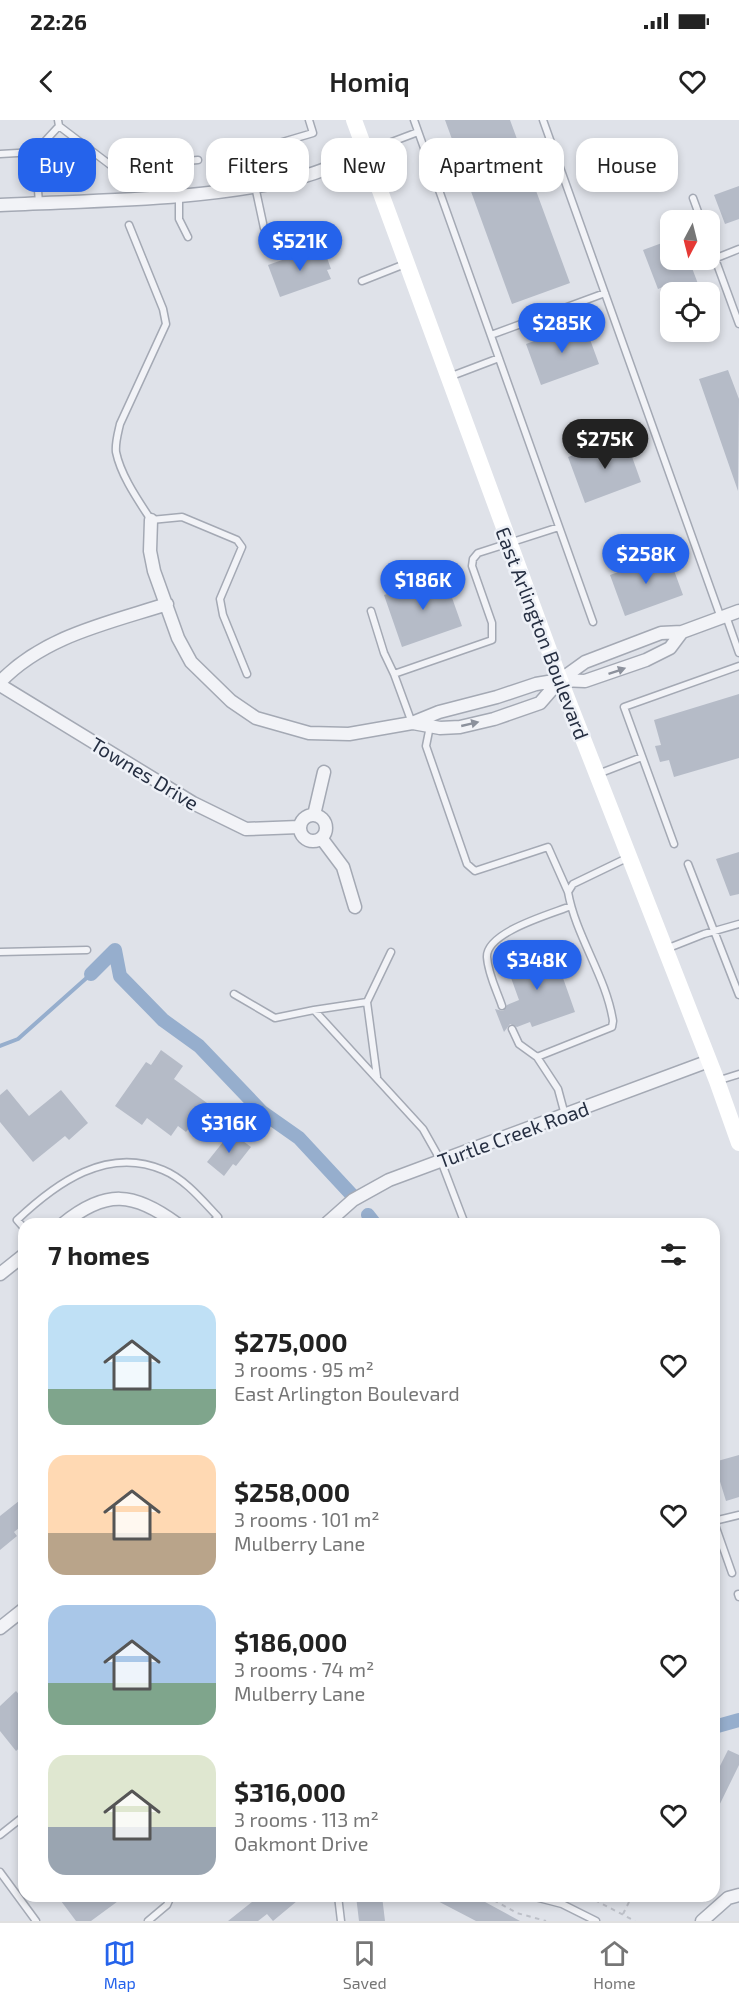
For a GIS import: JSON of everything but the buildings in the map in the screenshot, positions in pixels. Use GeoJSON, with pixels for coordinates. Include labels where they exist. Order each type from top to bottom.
{"type":"FeatureCollection","features":[{"type":"Feature","properties":{"kind":"main road","name":"East Arlington Boulevard"},"geometry":{"type":"LineString","coordinates":[[354,120],[360,138]]}},
{"type":"Feature","properties":{"kind":"main road","name":"East Arlington Boulevard"},"geometry":{"type":"LineString","coordinates":[[379,192],[560,680],[717,1081],[739,1143]]}},
{"type":"Feature","properties":{"kind":"street"},"geometry":{"type":"LineString","coordinates":[[0,205],[206,192]]}},
{"type":"Feature","properties":{"kind":"street"},"geometry":{"type":"LineString","coordinates":[[151,520],[150,551],[154,571],[178,638],[191,662],[231,701],[256,718],[309,733],[349,734],[412,723],[439,711],[497,697],[536,684],[560,680],[585,681],[646,660],[670,648],[682,632]]}},
{"type":"Feature","properties":{"kind":"street"},"geometry":{"type":"LineString","coordinates":[[0,684],[14,667],[65,637],[167,604]]}},
{"type":"Feature","properties":{"kind":"street"},"geometry":{"type":"LineString","coordinates":[[412,723],[441,728],[460,727],[540,703],[560,680],[585,662],[661,633],[682,632],[739,610]]}},
{"type":"Feature","properties":{"kind":"street","name":"Townes Drive"},"geometry":{"type":"LineString","coordinates":[[0,684],[193,803],[246,829],[299,827]]}},
{"type":"Feature","properties":{"kind":"street"},"geometry":{"type":"LineString","coordinates":[[314,815],[324,772]]}},
{"type":"Feature","properties":{"kind":"street"},"geometry":{"type":"LineString","coordinates":[[314,815],[323,820],[327,829],[322,839],[312,842],[303,837],[299,827],[304,818],[314,815]]}},
{"type":"Feature","properties":{"kind":"street"},"geometry":{"type":"LineString","coordinates":[[322,839],[343,867],[355,907]]}},
{"type":"Feature","properties":{"kind":"street","name":"Turtle Creek Road"},"geometry":{"type":"LineString","coordinates":[[333,1218],[353,1200],[389,1180],[709,1061]]}},
{"type":"Feature","properties":{"kind":"street"},"geometry":{"type":"LineString","coordinates":[[70,1218],[98,1201],[125,1198],[148,1204],[168,1218]]}},
{"type":"Feature","properties":{"kind":"street"},"geometry":{"type":"LineString","coordinates":[[0,1274],[18,1260]]}},
{"type":"Feature","properties":{"kind":"street"},"geometry":{"type":"LineString","coordinates":[[0,1628],[18,1614]]}},
{"type":"Feature","properties":{"kind":"street"},"geometry":{"type":"LineString","coordinates":[[702,1921],[728,1898],[739,1895]]}},
{"type":"Feature","properties":{"kind":"lane"},"geometry":{"type":"LineString","coordinates":[[296,138],[313,133],[309,120]]}},
{"type":"Feature","properties":{"kind":"lane"},"geometry":{"type":"LineString","coordinates":[[414,120],[593,622]]}},
{"type":"Feature","properties":{"kind":"lane"},"geometry":{"type":"LineString","coordinates":[[543,120],[723,617],[739,653]]}},
{"type":"Feature","properties":{"kind":"lane"},"geometry":{"type":"LineString","coordinates":[[47,138],[59,123],[114,167],[198,160]]}},
{"type":"Feature","properties":{"kind":"lane"},"geometry":{"type":"LineString","coordinates":[[403,138],[418,132]]}},
{"type":"Feature","properties":{"kind":"lane"},"geometry":{"type":"LineString","coordinates":[[0,154],[18,153]]}},
{"type":"Feature","properties":{"kind":"lane"},"geometry":{"type":"LineString","coordinates":[[38,192],[39,203]]}},
{"type":"Feature","properties":{"kind":"lane"},"geometry":{"type":"LineString","coordinates":[[256,192],[264,228]]}},
{"type":"Feature","properties":{"kind":"lane"},"geometry":{"type":"LineString","coordinates":[[178,195],[179,219],[188,237]]}},
{"type":"Feature","properties":{"kind":"lane"},"geometry":{"type":"LineString","coordinates":[[693,198],[697,210]]}},
{"type":"Feature","properties":{"kind":"lane"},"geometry":{"type":"LineString","coordinates":[[129,225],[163,309],[166,324],[120,424],[116,452],[132,491],[151,520],[182,517],[237,540],[242,547],[220,599],[223,615],[247,674]]}},
{"type":"Feature","properties":{"kind":"lane"},"geometry":{"type":"LineString","coordinates":[[720,256],[739,249]]}},
{"type":"Feature","properties":{"kind":"lane"},"geometry":{"type":"LineString","coordinates":[[362,280],[406,264]]}},
{"type":"Feature","properties":{"kind":"lane"},"geometry":{"type":"LineString","coordinates":[[719,270],[739,324]]}},
{"type":"Feature","properties":{"kind":"lane"},"geometry":{"type":"LineString","coordinates":[[491,335],[605,293]]}},
{"type":"Feature","properties":{"kind":"lane"},"geometry":{"type":"LineString","coordinates":[[448,377],[499,358]]}},
{"type":"Feature","properties":{"kind":"lane"},"geometry":{"type":"LineString","coordinates":[[394,674],[492,640],[492,623],[472,566],[473,559],[478,553],[559,526]]}},
{"type":"Feature","properties":{"kind":"lane"},"geometry":{"type":"LineString","coordinates":[[371,611],[384,653],[412,723]]}},
{"type":"Feature","properties":{"kind":"lane"},"geometry":{"type":"LineString","coordinates":[[674,844],[624,707],[739,666]]}},
{"type":"Feature","properties":{"kind":"lane"},"geometry":{"type":"LineString","coordinates":[[430,726],[426,747],[467,864],[475,871],[548,848],[568,892],[571,906],[612,1011],[612,1027],[537,1057]]}},
{"type":"Feature","properties":{"kind":"lane"},"geometry":{"type":"LineString","coordinates":[[597,774],[642,758]]}},
{"type":"Feature","properties":{"kind":"lane"},"geometry":{"type":"LineString","coordinates":[[568,892],[573,884],[630,857]]}},
{"type":"Feature","properties":{"kind":"lane"},"geometry":{"type":"LineString","coordinates":[[688,864],[739,995]]}},
{"type":"Feature","properties":{"kind":"lane"},"geometry":{"type":"LineString","coordinates":[[502,1006],[489,967],[487,955],[491,944],[501,935],[571,906]]}},
{"type":"Feature","properties":{"kind":"lane"},"geometry":{"type":"LineString","coordinates":[[666,950],[739,924]]}},
{"type":"Feature","properties":{"kind":"lane"},"geometry":{"type":"LineString","coordinates":[[0,952],[87,950]]}},
{"type":"Feature","properties":{"kind":"lane"},"geometry":{"type":"LineString","coordinates":[[377,1077],[367,1002],[391,952]]}},
{"type":"Feature","properties":{"kind":"lane"},"geometry":{"type":"LineString","coordinates":[[234,994],[275,1018],[367,1002]]}},
{"type":"Feature","properties":{"kind":"lane"},"geometry":{"type":"LineString","coordinates":[[314,1010],[423,1129],[441,1161],[463,1218]]}},
{"type":"Feature","properties":{"kind":"lane"},"geometry":{"type":"LineString","coordinates":[[512,1029],[519,1044],[537,1057],[558,1089],[565,1115]]}},
{"type":"Feature","properties":{"kind":"lane"},"geometry":{"type":"LineString","coordinates":[[717,1081],[739,1074]]}},
{"type":"Feature","properties":{"kind":"lane"},"geometry":{"type":"LineString","coordinates":[[18,1218],[38,1199],[90,1167],[131,1160],[164,1170],[192,1189],[217,1218]]}},
{"type":"Feature","properties":{"kind":"lane"},"geometry":{"type":"LineString","coordinates":[[720,1520],[739,1515]]}},
{"type":"Feature","properties":{"kind":"lane"},"geometry":{"type":"LineString","coordinates":[[720,1539],[732,1573]]}},
{"type":"Feature","properties":{"kind":"lane"},"geometry":{"type":"LineString","coordinates":[[0,1835],[18,1821]]}},
{"type":"Feature","properties":{"kind":"lane"},"geometry":{"type":"LineString","coordinates":[[0,1872],[18,1896]]}},
{"type":"Feature","properties":{"kind":"lane"},"geometry":{"type":"LineString","coordinates":[[22,1902],[36,1921]]}},
{"type":"Feature","properties":{"kind":"lane"},"geometry":{"type":"LineString","coordinates":[[148,1921],[168,1902]]}},
{"type":"Feature","properties":{"kind":"lane"},"geometry":{"type":"LineString","coordinates":[[339,1902],[341,1921]]}},
{"type":"Feature","properties":{"kind":"lane"},"geometry":{"type":"LineString","coordinates":[[554,1902],[596,1921]]}},
{"type":"Feature","properties":{"kind":"path"},"geometry":{"type":"LineString","coordinates":[[497,1902],[517,1913],[546,1921]]}},
{"type":"Feature","properties":{"kind":"path"},"geometry":{"type":"LineString","coordinates":[[599,1902],[634,1921]]}},
{"type":"Feature","properties":{"kind":"path"},"geometry":{"type":"LineString","coordinates":[[623,1914],[629,1902]]}},
{"type":"Feature","properties":{"kind":"waterway"},"geometry":{"type":"LineString","coordinates":[[91,974],[115,950],[120,976],[163,1020],[199,1046],[262,1112],[299,1138],[351,1194]]}},
{"type":"Feature","properties":{"kind":"waterway"},"geometry":{"type":"LineString","coordinates":[[0,1046],[18,1039],[91,974]]}},
{"type":"Feature","properties":{"kind":"waterway"},"geometry":{"type":"LineString","coordinates":[[720,1725],[739,1720]]}}]}
